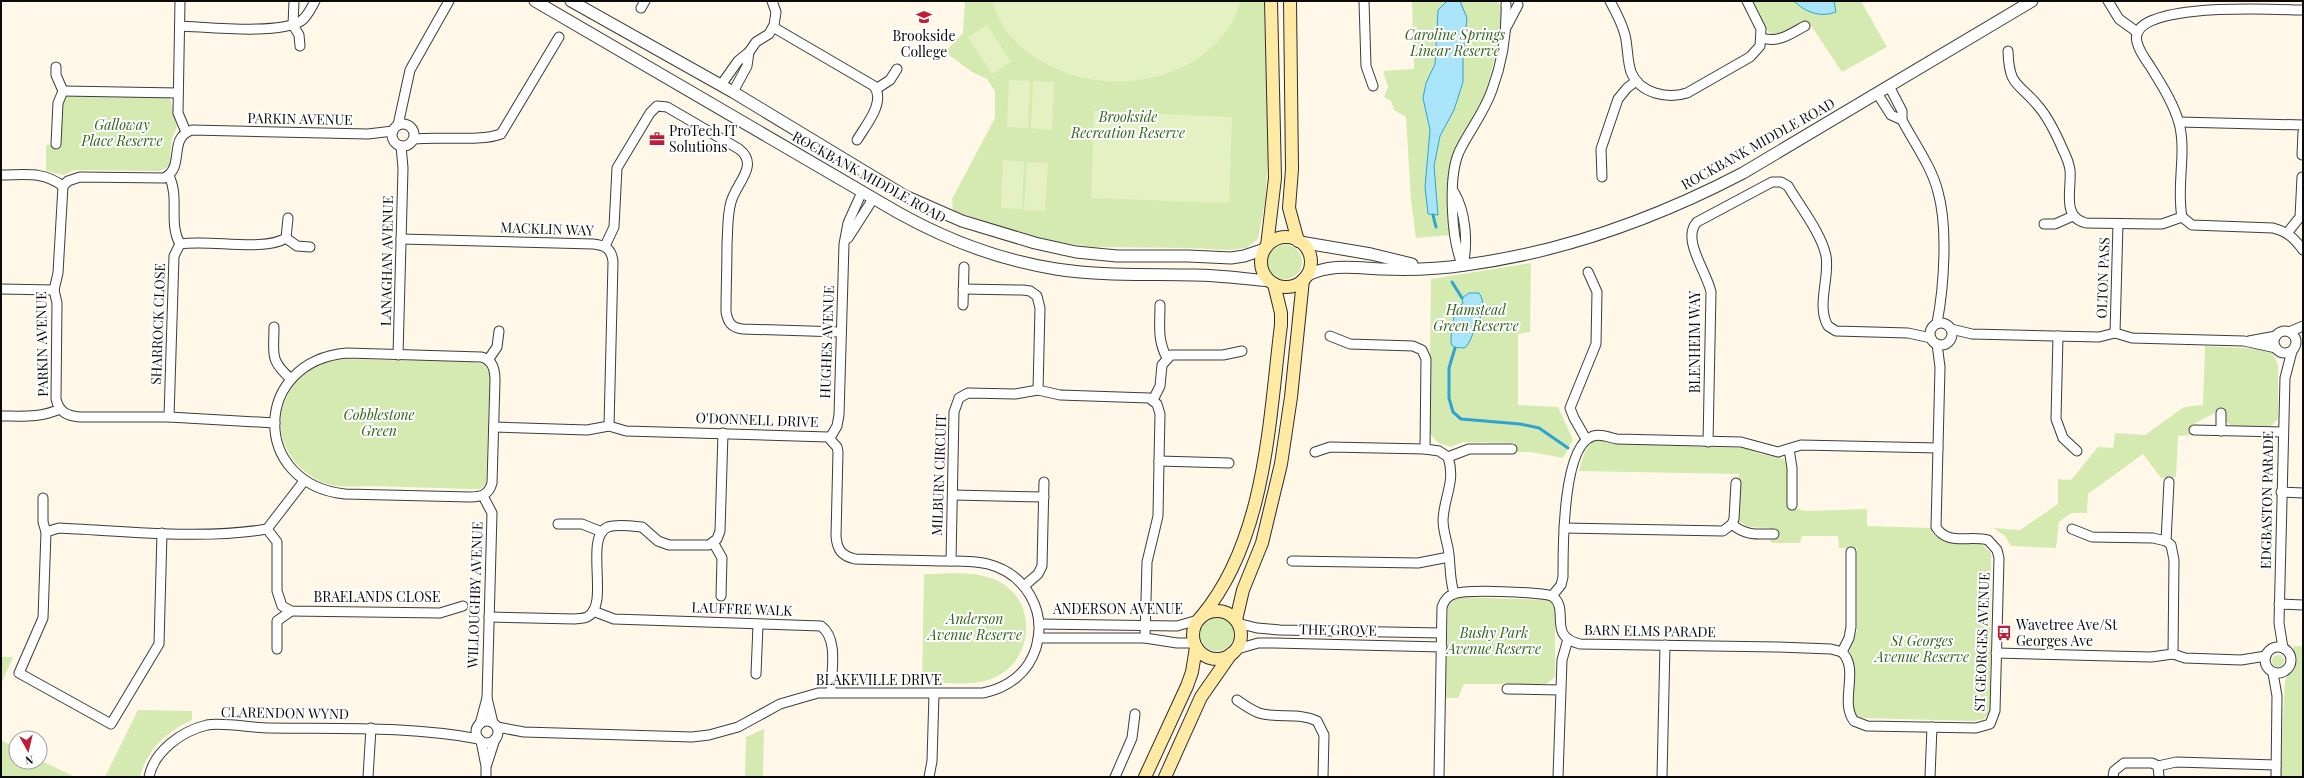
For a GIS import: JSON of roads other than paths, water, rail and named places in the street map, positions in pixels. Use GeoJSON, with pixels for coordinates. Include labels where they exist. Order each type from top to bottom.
{"type":"FeatureCollection","features":[{"type":"Feature","properties":{"kind":"main road"},"geometry":{"type":"LineString","coordinates":[[1145,777],[1192,672],[1195,645],[1193,631],[1199,619],[1214,601],[1235,565],[1257,489],[1269,425],[1281,325],[1281,313],[1272,282],[1262,269],[1262,255],[1266,247],[1275,178],[1271,1]]}},
{"type":"Feature","properties":{"kind":"main road"},"geometry":{"type":"LineString","coordinates":[[1290,1],[1292,169],[1289,208],[1299,241]]}},
{"type":"Feature","properties":{"kind":"main road"},"geometry":{"type":"LineString","coordinates":[[1165,777],[1201,697],[1233,652],[1240,637],[1236,621],[1243,590],[1262,543],[1281,464],[1291,397],[1304,278],[1310,261],[1306,247],[1299,241],[1292,238],[1278,238],[1266,247]]}},
{"type":"Feature","properties":{"kind":"main road"},"geometry":{"type":"LineString","coordinates":[[1272,282],[1286,287],[1304,278]]}},
{"type":"Feature","properties":{"kind":"main road"},"geometry":{"type":"LineString","coordinates":[[1199,619],[1207,613],[1223,612],[1236,621]]}},
{"type":"Feature","properties":{"kind":"main road"},"geometry":{"type":"LineString","coordinates":[[1195,645],[1208,657],[1220,658],[1233,652]]}},
{"type":"Feature","properties":{"kind":"street"},"geometry":{"type":"LineString","coordinates":[[1,175],[50,177],[63,186],[68,181],[80,177],[160,179],[169,176],[176,163],[179,140],[186,132],[178,113],[180,1]]}},
{"type":"Feature","properties":{"kind":"street"},"geometry":{"type":"LineString","coordinates":[[294,1],[293,25],[299,35],[300,46]]}},
{"type":"Feature","properties":{"kind":"street"},"geometry":{"type":"LineString","coordinates":[[180,26],[273,28],[293,25],[309,13],[315,1]]}},
{"type":"Feature","properties":{"kind":"street","name":"LANAGHAN AVENUE"},"geometry":{"type":"LineString","coordinates":[[398,355],[404,101],[410,70],[449,1]]}},
{"type":"Feature","properties":{"kind":"street","name":"ROCKBANK MIDDLE ROAD"},"geometry":{"type":"LineString","coordinates":[[535,1],[717,106],[873,199],[921,226],[942,235],[996,254],[1055,269],[1114,274],[1210,276],[1272,282]]}},
{"type":"Feature","properties":{"kind":"street","name":"ROCKBANK MIDDLE ROAD"},"geometry":{"type":"LineString","coordinates":[[571,1],[733,92],[875,179],[932,210],[962,221],[1034,244],[1076,252],[1117,256],[1188,256],[1231,258],[1244,256],[1266,247]]}},
{"type":"Feature","properties":{"kind":"street"},"geometry":{"type":"LineString","coordinates":[[717,106],[721,85],[738,61],[749,52],[756,42],[769,34],[773,28],[776,12],[772,1]]}},
{"type":"Feature","properties":{"kind":"street"},"geometry":{"type":"LineString","coordinates":[[1364,1],[1366,66],[1373,86]]}},
{"type":"Feature","properties":{"kind":"street"},"geometry":{"type":"LineString","coordinates":[[1610,1],[1625,36],[1629,65],[1636,81],[1649,91],[1663,95],[1677,96],[1687,93],[1750,57],[1760,46],[1762,38],[1760,29],[1747,1]]}},
{"type":"Feature","properties":{"kind":"street","name":"ROCKBANK MIDDLE ROAD"},"geometry":{"type":"LineString","coordinates":[[1304,278],[1328,268],[1341,266],[1384,269],[1463,266],[1559,248],[1646,220],[1700,196],[1743,173],[2032,1]]}},
{"type":"Feature","properties":{"kind":"street"},"geometry":{"type":"LineString","coordinates":[[2108,1],[2119,19],[2137,32]]}},
{"type":"Feature","properties":{"kind":"street"},"geometry":{"type":"LineString","coordinates":[[1463,266],[1457,250],[1452,209],[1455,164],[1458,154],[1478,120],[1492,90],[1507,27],[1505,2],[1523,2]]}},
{"type":"Feature","properties":{"kind":"street"},"geometry":{"type":"LineString","coordinates":[[1507,27],[1523,2]]}},
{"type":"Feature","properties":{"kind":"street"},"geometry":{"type":"LineString","coordinates":[[2182,217],[2182,143],[2179,122],[2167,95],[2140,50],[2137,43],[2137,32],[2147,22],[2168,14],[2188,9],[2303,10]]}},
{"type":"Feature","properties":{"kind":"street"},"geometry":{"type":"LineString","coordinates":[[1762,38],[1774,41],[1782,39],[1805,26]]}},
{"type":"Feature","properties":{"kind":"street"},"geometry":{"type":"LineString","coordinates":[[773,28],[876,89],[878,92],[879,101],[857,140]]}},
{"type":"Feature","properties":{"kind":"street"},"geometry":{"type":"LineString","coordinates":[[403,135],[483,138],[501,134],[559,37]]}},
{"type":"Feature","properties":{"kind":"street"},"geometry":{"type":"LineString","coordinates":[[2008,51],[2008,70],[2012,78],[2021,90],[2040,108],[2060,143],[2069,165],[2070,206],[2073,216],[2079,221],[2086,223],[2118,224],[2162,224],[2182,217]]}},
{"type":"Feature","properties":{"kind":"street"},"geometry":{"type":"LineString","coordinates":[[717,106],[733,92],[747,66],[749,52]]}},
{"type":"Feature","properties":{"kind":"street"},"geometry":{"type":"LineString","coordinates":[[56,68],[56,75],[62,91],[58,103],[56,144]]}},
{"type":"Feature","properties":{"kind":"street"},"geometry":{"type":"LineString","coordinates":[[876,89],[890,80],[897,69]]}},
{"type":"Feature","properties":{"kind":"street"},"geometry":{"type":"LineString","coordinates":[[1602,177],[1601,149],[1618,99],[1627,88],[1636,81]]}},
{"type":"Feature","properties":{"kind":"street","name":"ST GEORGES AVENUE"},"geometry":{"type":"LineString","coordinates":[[1842,652],[1846,656],[1849,665],[1849,712],[1854,721],[1867,726],[1976,728],[1990,724],[1995,711],[1999,558],[1997,550],[1992,543],[1983,539],[1951,538],[1939,532],[1936,520],[1943,220],[1938,191],[1930,171],[1902,120],[1902,111],[1889,86]]}},
{"type":"Feature","properties":{"kind":"street"},"geometry":{"type":"LineString","coordinates":[[62,91],[178,94]]}},
{"type":"Feature","properties":{"kind":"street","name":"ST GEORGES AVENUE"},"geometry":{"type":"LineString","coordinates":[[1877,93],[1891,115],[1902,120]]}},
{"type":"Feature","properties":{"kind":"street"},"geometry":{"type":"LineString","coordinates":[[605,246],[614,227],[617,168],[654,109],[662,106],[672,109],[739,149],[747,156],[748,167],[729,208],[726,312],[728,322],[734,327],[744,330],[840,332]]}},
{"type":"Feature","properties":{"kind":"street"},"geometry":{"type":"LineString","coordinates":[[2179,122],[2303,125]]}},
{"type":"Feature","properties":{"kind":"street","name":"PARKIN AVENUE"},"geometry":{"type":"LineString","coordinates":[[186,132],[201,130],[403,135]]}},
{"type":"Feature","properties":{"kind":"street"},"geometry":{"type":"LineString","coordinates":[[2302,155],[2303,132]]}},
{"type":"Feature","properties":{"kind":"street"},"geometry":{"type":"LineString","coordinates":[[169,176],[176,194],[175,230],[180,244],[193,242],[272,244],[286,238]]}},
{"type":"Feature","properties":{"kind":"street"},"geometry":{"type":"LineString","coordinates":[[2288,232],[2300,217],[2302,177]]}},
{"type":"Feature","properties":{"kind":"street"},"geometry":{"type":"LineString","coordinates":[[862,192],[875,179]]}},
{"type":"Feature","properties":{"kind":"street"},"geometry":{"type":"LineString","coordinates":[[844,244],[873,199],[875,179]]}},
{"type":"Feature","properties":{"kind":"street","name":"BLENHEIM WAY"},"geometry":{"type":"LineString","coordinates":[[1708,442],[1710,292],[1708,280],[1690,236],[1692,226],[1696,222],[1772,182],[1785,184],[1820,240],[1826,256],[1824,311],[1828,326],[1836,331],[2099,337],[2115,333]]}},
{"type":"Feature","properties":{"kind":"street","name":"PARKIN AVENUE"},"geometry":{"type":"LineString","coordinates":[[63,186],[58,273],[54,290],[57,303],[56,399],[60,409],[66,414],[80,417],[170,417],[275,422]]}},
{"type":"Feature","properties":{"kind":"street","name":"HUGHES AVENUE"},"geometry":{"type":"LineString","coordinates":[[830,438],[838,422],[844,244],[848,223],[862,192]]}},
{"type":"Feature","properties":{"kind":"street"},"geometry":{"type":"LineString","coordinates":[[932,210],[932,223],[942,235]]}},
{"type":"Feature","properties":{"kind":"street"},"geometry":{"type":"LineString","coordinates":[[2044,224],[2055,224],[2073,216]]}},
{"type":"Feature","properties":{"kind":"street"},"geometry":{"type":"LineString","coordinates":[[2182,217],[2192,225],[2273,228],[2288,232],[2303,250]]}},
{"type":"Feature","properties":{"kind":"street"},"geometry":{"type":"LineString","coordinates":[[286,238],[288,218]]}},
{"type":"Feature","properties":{"kind":"street","name":"OLTON PASS"},"geometry":{"type":"LineString","coordinates":[[2115,333],[2118,224]]}},
{"type":"Feature","properties":{"kind":"street"},"geometry":{"type":"LineString","coordinates":[[286,238],[297,246],[310,248]]}},
{"type":"Feature","properties":{"kind":"street","name":"MACKLIN WAY"},"geometry":{"type":"LineString","coordinates":[[401,239],[593,244],[605,246],[610,250],[613,262],[609,426]]}},
{"type":"Feature","properties":{"kind":"street","name":"ROCKBANK MIDDLE ROAD"},"geometry":{"type":"LineString","coordinates":[[1299,241],[1430,267]]}},
{"type":"Feature","properties":{"kind":"street","name":"SHARROCK CLOSE"},"geometry":{"type":"LineString","coordinates":[[170,417],[174,256],[180,244]]}},
{"type":"Feature","properties":{"kind":"street"},"geometry":{"type":"LineString","coordinates":[[962,305],[964,267]]}},
{"type":"Feature","properties":{"kind":"street"},"geometry":{"type":"LineString","coordinates":[[1586,439],[1570,408],[1596,344],[1597,292],[1588,272]]}},
{"type":"Feature","properties":{"kind":"street"},"geometry":{"type":"LineString","coordinates":[[1,289],[54,290]]}},
{"type":"Feature","properties":{"kind":"street"},"geometry":{"type":"LineString","coordinates":[[963,289],[1023,290],[1030,291],[1037,296],[1040,308],[1038,390]]}},
{"type":"Feature","properties":{"kind":"street"},"geometry":{"type":"LineString","coordinates":[[1160,304],[1159,339],[1161,347],[1167,358]]}},
{"type":"Feature","properties":{"kind":"street"},"geometry":{"type":"LineString","coordinates":[[2244,342],[2276,336],[2282,332],[2289,332],[2303,326]]}},
{"type":"Feature","properties":{"kind":"street"},"geometry":{"type":"LineString","coordinates":[[274,327],[274,360],[279,368],[291,378]]}},
{"type":"Feature","properties":{"kind":"street"},"geometry":{"type":"LineString","coordinates":[[488,360],[497,347],[499,331]]}},
{"type":"Feature","properties":{"kind":"street"},"geometry":{"type":"LineString","coordinates":[[2289,332],[2294,336],[2296,342]]}},
{"type":"Feature","properties":{"kind":"street"},"geometry":{"type":"LineString","coordinates":[[2115,333],[2132,338],[2244,342],[2286,353],[2292,351],[2296,342],[2303,334]]}},
{"type":"Feature","properties":{"kind":"street"},"geometry":{"type":"LineString","coordinates":[[1330,336],[1350,344],[1413,346],[1422,350],[1426,359],[1425,449]]}},
{"type":"Feature","properties":{"kind":"street"},"geometry":{"type":"LineString","coordinates":[[2058,336],[2056,420],[2064,438],[2077,451]]}},
{"type":"Feature","properties":{"kind":"street"},"geometry":{"type":"LineString","coordinates":[[2276,336],[2274,342],[2278,350]]}},
{"type":"Feature","properties":{"kind":"street","name":"EDGBASTON PARADE"},"geometry":{"type":"LineString","coordinates":[[2278,350],[2285,378]]}},
{"type":"Feature","properties":{"kind":"street"},"geometry":{"type":"LineString","coordinates":[[1145,638],[1146,562],[1158,516],[1160,414],[1158,404],[1153,400],[1160,386],[1162,365],[1167,358],[1176,354],[1223,355],[1242,351]]}},
{"type":"Feature","properties":{"kind":"street","name":"EDGBASTON PARADE"},"geometry":{"type":"LineString","coordinates":[[2283,648],[2279,623],[2279,604],[2283,432],[2285,378],[2292,351]]}},
{"type":"Feature","properties":{"kind":"street"},"geometry":{"type":"LineString","coordinates":[[335,354],[398,355],[481,357],[488,360],[495,373],[492,483],[487,493],[483,496],[470,498],[345,494],[328,492],[304,481],[284,459],[276,437],[275,422],[280,398],[291,378],[312,362],[335,354]]}},
{"type":"Feature","properties":{"kind":"street","name":"MILBURN CIRCUIT"},"geometry":{"type":"LineString","coordinates":[[951,561],[954,412],[959,398],[968,393],[1015,394],[1038,390],[1060,395],[1145,397],[1153,400]]}},
{"type":"Feature","properties":{"kind":"street"},"geometry":{"type":"LineString","coordinates":[[1,416],[34,417],[45,415],[60,409]]}},
{"type":"Feature","properties":{"kind":"street"},"geometry":{"type":"LineString","coordinates":[[2221,413],[2221,431]]}},
{"type":"Feature","properties":{"kind":"street","name":"O'DONNELL DRIVE"},"geometry":{"type":"LineString","coordinates":[[494,427],[587,430],[609,426],[626,431],[824,436],[830,438],[837,447],[838,452],[836,536],[840,552],[855,559],[951,561],[981,563],[998,567],[1011,574],[1024,586],[1036,607],[1039,631]]}},
{"type":"Feature","properties":{"kind":"street"},"geometry":{"type":"LineString","coordinates":[[2194,430],[2283,432]]}},
{"type":"Feature","properties":{"kind":"street"},"geometry":{"type":"LineString","coordinates":[[488,617],[575,619],[587,617],[593,611],[596,600],[598,541],[602,532],[612,526],[646,529],[658,541],[669,545],[704,546],[714,542],[720,531],[723,433]]}},
{"type":"Feature","properties":{"kind":"street"},"geometry":{"type":"LineString","coordinates":[[1439,777],[1442,607],[1449,596],[1454,593],[1470,592],[1552,596],[1561,585],[1563,578],[1566,494],[1573,469],[1586,439],[1598,435],[1617,439],[1751,443],[1769,451],[1778,452],[1801,445],[1938,448]]}},
{"type":"Feature","properties":{"kind":"street"},"geometry":{"type":"LineString","coordinates":[[1315,452],[1330,447],[1425,449],[1439,451],[1448,456],[1468,449],[1512,450]]}},
{"type":"Feature","properties":{"kind":"street"},"geometry":{"type":"LineString","coordinates":[[1789,449],[1792,468],[1792,505]]}},
{"type":"Feature","properties":{"kind":"street"},"geometry":{"type":"LineString","coordinates":[[1448,456],[1452,480],[1443,520],[1449,557],[1450,581],[1454,593]]}},
{"type":"Feature","properties":{"kind":"street"},"geometry":{"type":"LineString","coordinates":[[1159,461],[1229,463]]}},
{"type":"Feature","properties":{"kind":"street"},"geometry":{"type":"LineString","coordinates":[[46,532],[59,528],[162,533],[244,533],[267,529],[304,481]]}},
{"type":"Feature","properties":{"kind":"street"},"geometry":{"type":"LineString","coordinates":[[1024,586],[1035,578],[1042,566],[1044,482]]}},
{"type":"Feature","properties":{"kind":"street"},"geometry":{"type":"LineString","coordinates":[[2166,541],[2169,482]]}},
{"type":"Feature","properties":{"kind":"street"},"geometry":{"type":"LineString","coordinates":[[1564,528],[1723,531],[1732,524],[1735,514],[1736,483]]}},
{"type":"Feature","properties":{"kind":"street"},"geometry":{"type":"LineString","coordinates":[[2282,492],[2303,493]]}},
{"type":"Feature","properties":{"kind":"street"},"geometry":{"type":"LineString","coordinates":[[952,495],[1044,497]]}},
{"type":"Feature","properties":{"kind":"street","name":"WILLOUGHBY AVENUE"},"geometry":{"type":"LineString","coordinates":[[483,496],[492,513],[487,698],[495,731]]}},
{"type":"Feature","properties":{"kind":"street"},"geometry":{"type":"LineString","coordinates":[[43,498],[43,522],[46,532],[43,618],[19,673],[112,724],[159,644],[162,533]]}},
{"type":"Feature","properties":{"kind":"street"},"geometry":{"type":"LineString","coordinates":[[558,524],[582,524],[602,532]]}},
{"type":"Feature","properties":{"kind":"street"},"geometry":{"type":"LineString","coordinates":[[1732,524],[1750,534],[1774,534]]}},
{"type":"Feature","properties":{"kind":"street"},"geometry":{"type":"LineString","coordinates":[[267,529],[277,542],[277,591],[282,606],[291,611],[277,622],[277,649]]}},
{"type":"Feature","properties":{"kind":"street"},"geometry":{"type":"LineString","coordinates":[[2072,529],[2092,537],[2166,541],[2171,545],[2174,554],[2173,654]]}},
{"type":"Feature","properties":{"kind":"street"},"geometry":{"type":"LineString","coordinates":[[714,542],[722,558],[721,596]]}},
{"type":"Feature","properties":{"kind":"street"},"geometry":{"type":"LineString","coordinates":[[1842,652],[1849,638],[1851,627],[1851,552]]}},
{"type":"Feature","properties":{"kind":"street"},"geometry":{"type":"LineString","coordinates":[[1292,561],[1418,563],[1449,557]]}},
{"type":"Feature","properties":{"kind":"street","name":"BARN ELMS PARADE"},"geometry":{"type":"LineString","coordinates":[[1552,596],[1559,606],[1562,634],[1568,639],[1580,644],[1830,649],[1842,652]]}},
{"type":"Feature","properties":{"kind":"street"},"geometry":{"type":"LineString","coordinates":[[2279,604],[2303,605]]}},
{"type":"Feature","properties":{"kind":"street","name":"BRAELANDS CLOSE"},"geometry":{"type":"LineString","coordinates":[[291,611],[440,613],[463,606]]}},
{"type":"Feature","properties":{"kind":"street","name":"LAUFFRE WALK"},"geometry":{"type":"LineString","coordinates":[[593,611],[614,619],[740,622],[758,625],[810,624],[825,629],[832,642],[831,692]]}},
{"type":"Feature","properties":{"kind":"street","name":"ANDERSON AVENUE"},"geometry":{"type":"LineString","coordinates":[[1039,631],[1177,626],[1199,619]]}},
{"type":"Feature","properties":{"kind":"street","name":"THE GROVE"},"geometry":{"type":"LineString","coordinates":[[1236,621],[1257,628],[1280,630],[1441,633]]}},
{"type":"Feature","properties":{"kind":"street","name":"EDGBASTON PARADE"},"geometry":{"type":"LineString","coordinates":[[2269,652],[2279,623]]}},
{"type":"Feature","properties":{"kind":"street"},"geometry":{"type":"LineString","coordinates":[[756,674],[758,625]]}},
{"type":"Feature","properties":{"kind":"street","name":"ANDERSON AVENUE"},"geometry":{"type":"LineString","coordinates":[[1039,631],[1145,638],[1195,645]]}},
{"type":"Feature","properties":{"kind":"street","name":"BLAKEVILLE DRIVE"},"geometry":{"type":"LineString","coordinates":[[495,731],[679,736],[709,735],[738,727],[793,699],[831,692],[934,694],[983,693],[1004,687],[1023,672],[1030,661],[1039,631]]}},
{"type":"Feature","properties":{"kind":"street"},"geometry":{"type":"LineString","coordinates":[[1558,777],[1562,660],[1568,639]]}},
{"type":"Feature","properties":{"kind":"street","name":"THE GROVE"},"geometry":{"type":"LineString","coordinates":[[1233,652],[1249,645],[1274,643],[1442,647]]}},
{"type":"Feature","properties":{"kind":"street"},"geometry":{"type":"LineString","coordinates":[[1662,777],[1665,645]]}},
{"type":"Feature","properties":{"kind":"street"},"geometry":{"type":"LineString","coordinates":[[1996,653],[2151,657],[2173,654],[2185,658],[2241,660],[2274,671],[2288,668],[2291,661],[2289,653],[2283,648],[2241,660]]}},
{"type":"Feature","properties":{"kind":"street"},"geometry":{"type":"LineString","coordinates":[[2269,652],[2274,671],[2277,696],[2276,777]]}},
{"type":"Feature","properties":{"kind":"street"},"geometry":{"type":"LineString","coordinates":[[1508,689],[1560,690]]}},
{"type":"Feature","properties":{"kind":"street"},"geometry":{"type":"LineString","coordinates":[[929,777],[932,761],[934,694]]}},
{"type":"Feature","properties":{"kind":"street","name":"WILLOUGHBY AVENUE"},"geometry":{"type":"LineString","coordinates":[[479,726],[487,698]]}},
{"type":"Feature","properties":{"kind":"street"},"geometry":{"type":"LineString","coordinates":[[1237,700],[1259,713],[1276,716],[1302,716],[1317,721],[1324,735],[1323,777]]}},
{"type":"Feature","properties":{"kind":"street"},"geometry":{"type":"LineString","coordinates":[[1115,777],[1132,738],[1135,714]]}},
{"type":"Feature","properties":{"kind":"street","name":"CLARENDON WYND"},"geometry":{"type":"LineString","coordinates":[[149,777],[150,770],[163,749],[189,731],[208,725],[269,728],[371,728],[445,732],[487,743],[495,731],[486,721],[479,726],[445,732]]}},
{"type":"Feature","properties":{"kind":"street"},"geometry":{"type":"LineString","coordinates":[[479,726],[480,740],[486,766],[486,777]]}},
{"type":"Feature","properties":{"kind":"street"},"geometry":{"type":"LineString","coordinates":[[1930,777],[1932,727]]}},
{"type":"Feature","properties":{"kind":"street"},"geometry":{"type":"LineString","coordinates":[[368,777],[371,728]]}},
{"type":"Feature","properties":{"kind":"street"},"geometry":{"type":"LineString","coordinates":[[486,766],[495,731]]}},
{"type":"Feature","properties":{"kind":"street"},"geometry":{"type":"LineString","coordinates":[[932,761],[935,777]]}},
{"type":"Feature","properties":{"kind":"street"},"geometry":{"type":"LineString","coordinates":[[2113,777],[2114,771],[2124,763],[2152,763],[2158,766],[2176,762],[2276,765]]}},
{"type":"Feature","properties":{"kind":"street"},"geometry":{"type":"LineString","coordinates":[[2158,766],[2159,777]]}},
{"type":"Feature","properties":{"kind":"water"},"geometry":{"type":"Polygon","coordinates":[[[1447,1],[1460,1],[1467,18],[1463,56],[1463,82],[1454,110],[1440,136],[1434,166],[1438,215],[1428,214],[1425,187],[1430,130],[1423,98],[1426,83],[1435,64],[1438,10],[1447,1]]]}},
{"type":"Feature","properties":{"kind":"water"},"geometry":{"type":"Polygon","coordinates":[[[1794,1],[1834,1],[1836,12],[1830,14],[1813,13],[1798,5],[1794,1]]]}},
{"type":"Feature","properties":{"kind":"water"},"geometry":{"type":"Polygon","coordinates":[[[1469,293],[1479,293],[1481,297],[1483,303],[1480,320],[1466,346],[1464,348],[1455,348],[1451,344],[1454,316],[1456,311],[1463,303],[1462,298],[1469,293]]]}},
{"type":"Feature","properties":{"kind":"waterway"},"geometry":{"type":"LineString","coordinates":[[1433,215],[1436,227]]}},
{"type":"Feature","properties":{"kind":"waterway"},"geometry":{"type":"LineString","coordinates":[[1452,282],[1462,298]]}},
{"type":"Feature","properties":{"kind":"waterway"},"geometry":{"type":"LineString","coordinates":[[1455,348],[1449,368],[1449,398],[1453,412],[1461,419],[1520,424],[1539,428],[1568,448]]}},
{"type":"Feature","properties":{"kind":"place","name":"Brookside College"},"geometry":{"type":"Point","coordinates":[924,17]}},
{"type":"Feature","properties":{"kind":"place","name":"ProTech IT Solutions"},"geometry":{"type":"Point","coordinates":[657,139]}},
{"type":"Feature","properties":{"kind":"place","name":"Wavetree Ave/St Georges Ave"},"geometry":{"type":"Point","coordinates":[2004,633]}},
{"type":"Feature","properties":{"kind":"park label","name":"Caroline Springs Linear Reserve"},"geometry":{"type":"Point","coordinates":[1455,44]}},
{"type":"Feature","properties":{"kind":"park label","name":"Brookside Recreation Reserve"},"geometry":{"type":"Point","coordinates":[1128,126]}},
{"type":"Feature","properties":{"kind":"park label","name":"Galloway Place Reserve"},"geometry":{"type":"Point","coordinates":[122,134]}},
{"type":"Feature","properties":{"kind":"park label","name":"Hamstead Green Reserve"},"geometry":{"type":"Point","coordinates":[1476,318]}},
{"type":"Feature","properties":{"kind":"park label","name":"Cobblestone Green"},"geometry":{"type":"Point","coordinates":[379,424]}},
{"type":"Feature","properties":{"kind":"park label","name":"Anderson Avenue Reserve"},"geometry":{"type":"Point","coordinates":[975,628]}},
{"type":"Feature","properties":{"kind":"park label","name":"Bushy Park Avenue Reserve"},"geometry":{"type":"Point","coordinates":[1494,642]}},
{"type":"Feature","properties":{"kind":"park label","name":"St Georges Avenue Reserve"},"geometry":{"type":"Point","coordinates":[1922,650]}}]}
